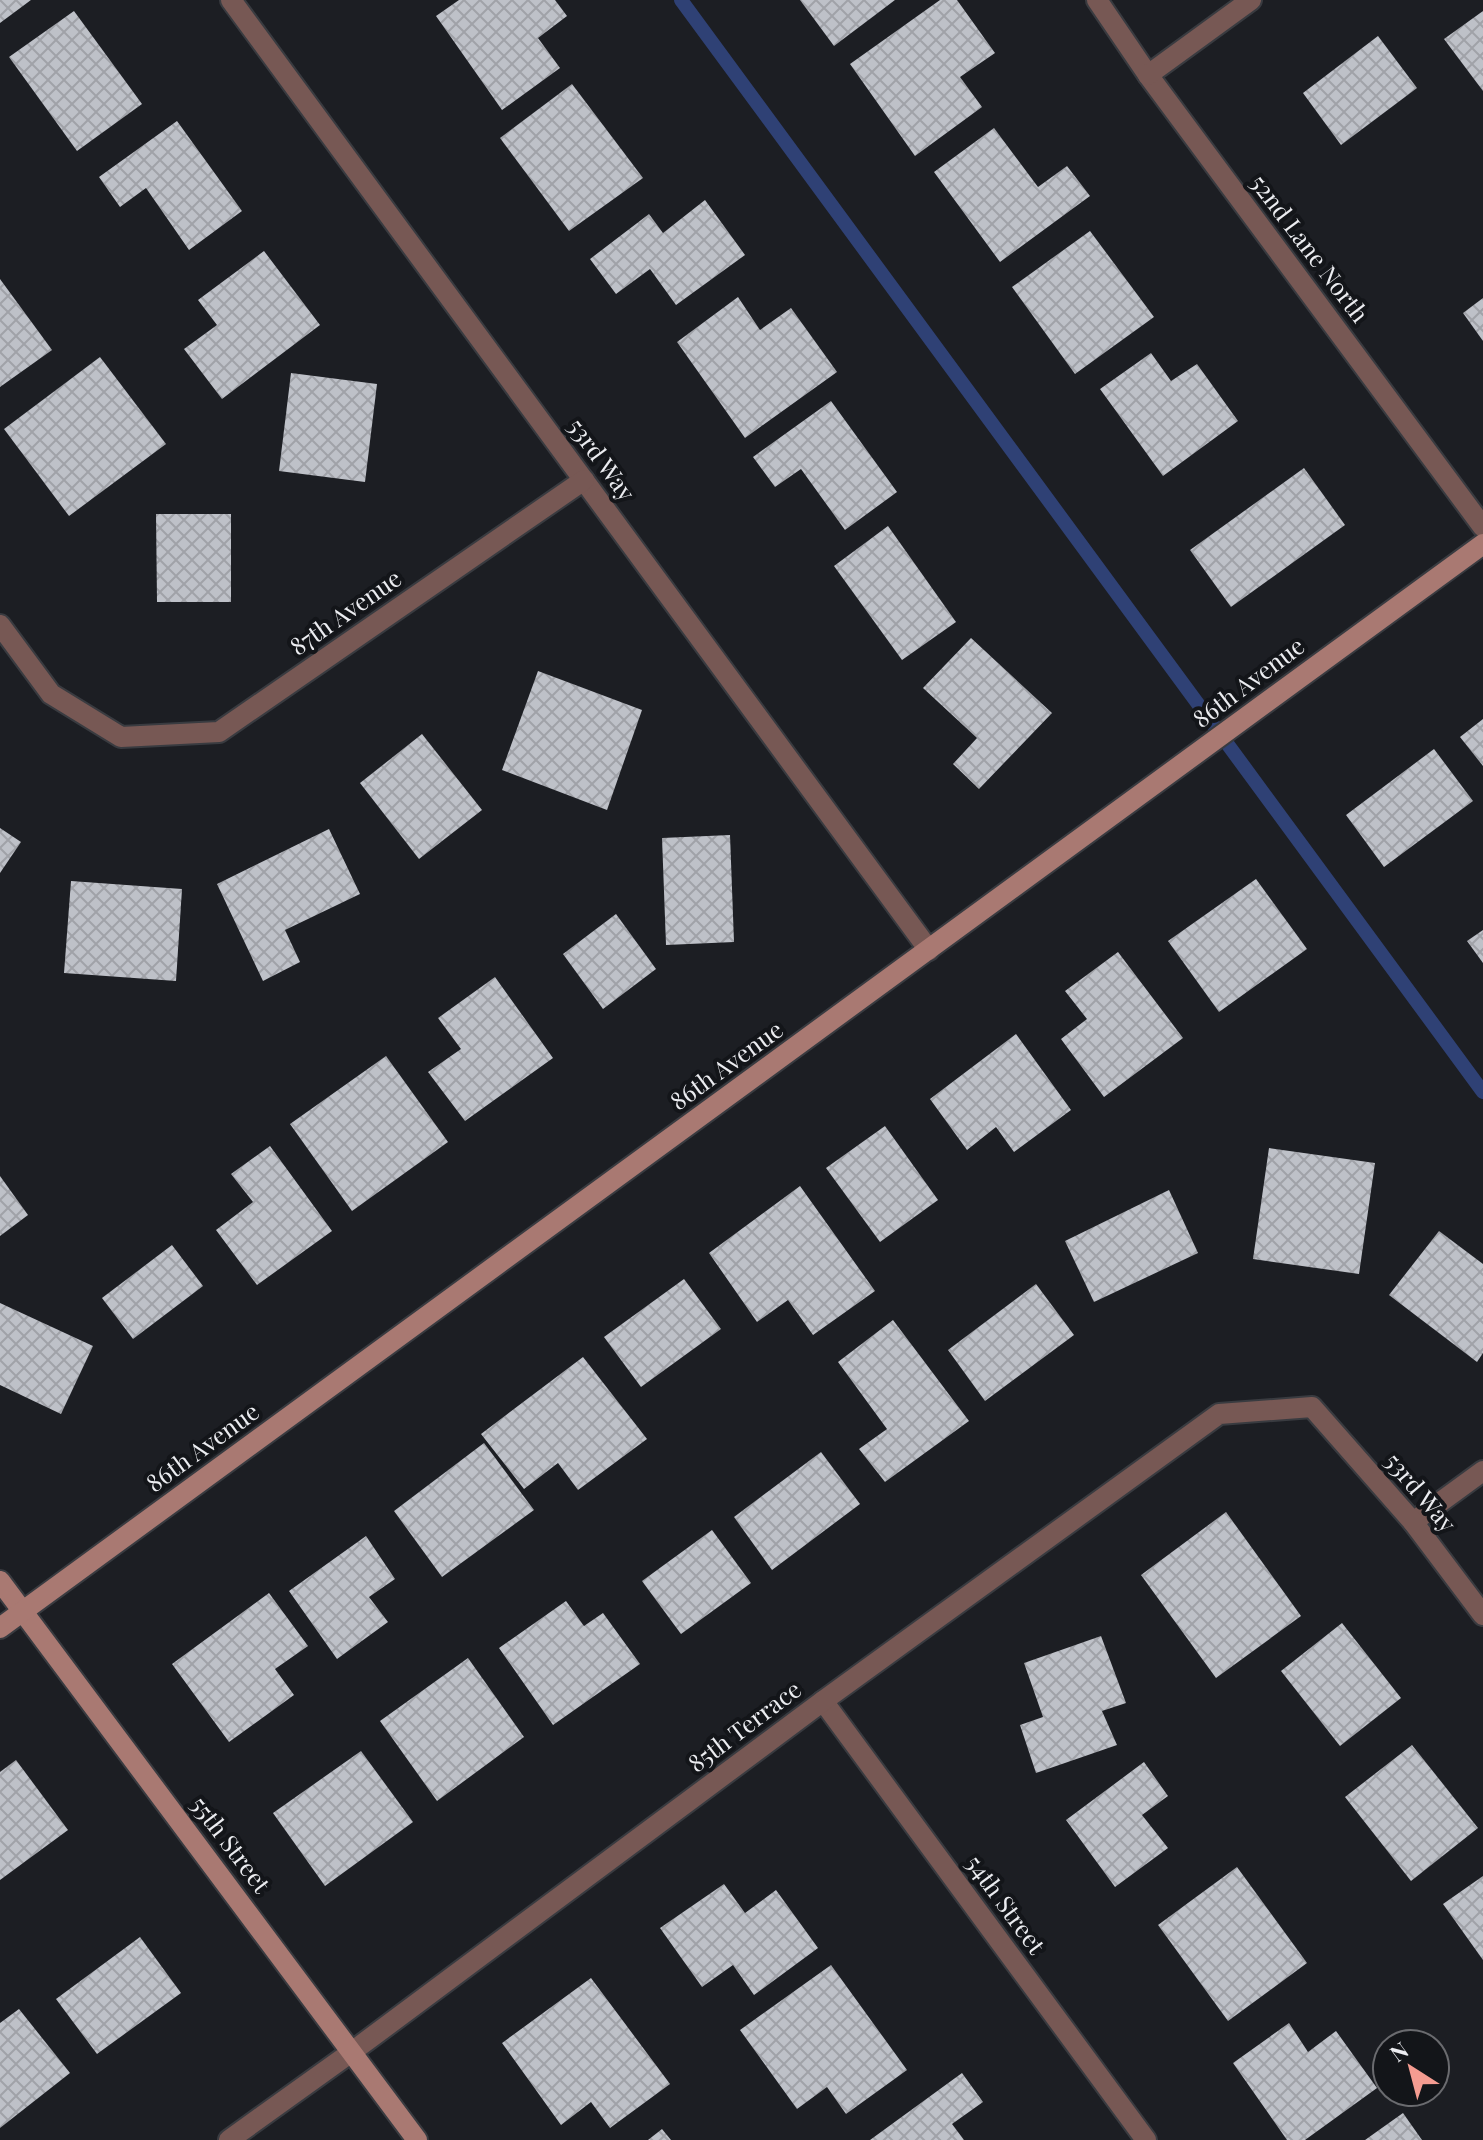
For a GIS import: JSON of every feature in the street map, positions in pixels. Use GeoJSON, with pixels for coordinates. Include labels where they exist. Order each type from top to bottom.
{"type":"FeatureCollection","features":[{"type":"Feature","properties":{"kind":"street","name":"53rd Way"},"geometry":{"type":"LineString","coordinates":[[231,0],[929,950]]}},
{"type":"Feature","properties":{"kind":"street","name":"52nd Lane North"},"geometry":{"type":"LineString","coordinates":[[1097,0],[1148,75],[1483,527]]}},
{"type":"Feature","properties":{"kind":"street"},"geometry":{"type":"LineString","coordinates":[[1148,75],[1251,0]]}},
{"type":"Feature","properties":{"kind":"street","name":"87th Avenue"},"geometry":{"type":"LineString","coordinates":[[0,625],[51,694],[121,737],[219,732],[584,480]]}},
{"type":"Feature","properties":{"kind":"street","name":"86th Avenue"},"geometry":{"type":"LineString","coordinates":[[0,1628],[1483,544]]}},
{"type":"Feature","properties":{"kind":"street","name":"53rd Way"},"geometry":{"type":"LineString","coordinates":[[1312,1407],[1413,1522],[1483,1615]]}},
{"type":"Feature","properties":{"kind":"street","name":"85th Terrace"},"geometry":{"type":"LineString","coordinates":[[229,2140],[823,1701],[1219,1414],[1312,1407]]}},
{"type":"Feature","properties":{"kind":"street"},"geometry":{"type":"LineString","coordinates":[[1413,1522],[1483,1471]]}},
{"type":"Feature","properties":{"kind":"street","name":"55th Street"},"geometry":{"type":"LineString","coordinates":[[0,1581],[417,2140]]}},
{"type":"Feature","properties":{"kind":"street","name":"54th Street"},"geometry":{"type":"LineString","coordinates":[[823,1701],[1146,2140]]}},
{"type":"Feature","properties":{"kind":"building"},"geometry":{"type":"Polygon","coordinates":[[[0,0],[31,0],[0,23],[0,0]]]}},
{"type":"Feature","properties":{"kind":"building"},"geometry":{"type":"Polygon","coordinates":[[[459,0],[555,0],[567,16],[538,38],[560,68],[502,110],[436,16],[459,0]]]}},
{"type":"Feature","properties":{"kind":"building"},"geometry":{"type":"Polygon","coordinates":[[[800,0],[895,0],[834,46],[800,0]]]}},
{"type":"Feature","properties":{"kind":"building"},"geometry":{"type":"Polygon","coordinates":[[[940,0],[957,0],[995,53],[960,77],[982,107],[915,156],[850,64],[940,0]]]}},
{"type":"Feature","properties":{"kind":"building"},"geometry":{"type":"Polygon","coordinates":[[[74,11],[142,104],[77,151],[9,57],[74,11]]]}},
{"type":"Feature","properties":{"kind":"building"},"geometry":{"type":"Polygon","coordinates":[[[1483,11],[1483,91],[1444,39],[1483,11]]]}},
{"type":"Feature","properties":{"kind":"building"},"geometry":{"type":"Polygon","coordinates":[[[1378,36],[1417,88],[1341,145],[1303,93],[1378,36]]]}},
{"type":"Feature","properties":{"kind":"building"},"geometry":{"type":"Polygon","coordinates":[[[572,84],[643,178],[569,231],[500,138],[572,84]]]}},
{"type":"Feature","properties":{"kind":"building"},"geometry":{"type":"Polygon","coordinates":[[[177,121],[242,211],[189,250],[146,188],[120,207],[99,177],[177,121]]]}},
{"type":"Feature","properties":{"kind":"building"},"geometry":{"type":"Polygon","coordinates":[[[994,128],[1038,187],[1067,166],[1090,196],[1000,262],[934,172],[994,128]]]}},
{"type":"Feature","properties":{"kind":"building"},"geometry":{"type":"Polygon","coordinates":[[[705,200],[745,255],[676,305],[650,269],[616,294],[590,259],[649,214],[663,233],[705,200]]]}},
{"type":"Feature","properties":{"kind":"building"},"geometry":{"type":"Polygon","coordinates":[[[1090,231],[1154,317],[1075,374],[1012,287],[1090,231]]]}},
{"type":"Feature","properties":{"kind":"building"},"geometry":{"type":"Polygon","coordinates":[[[264,251],[320,325],[222,399],[184,349],[217,325],[198,300],[264,251]]]}},
{"type":"Feature","properties":{"kind":"building"},"geometry":{"type":"Polygon","coordinates":[[[0,279],[52,350],[0,387],[0,279]]]}},
{"type":"Feature","properties":{"kind":"building"},"geometry":{"type":"Polygon","coordinates":[[[738,297],[760,330],[791,308],[837,372],[745,438],[677,342],[738,297]]]}},
{"type":"Feature","properties":{"kind":"building"},"geometry":{"type":"Polygon","coordinates":[[[1483,298],[1483,341],[1463,313],[1483,298]]]}},
{"type":"Feature","properties":{"kind":"building"},"geometry":{"type":"Polygon","coordinates":[[[1151,353],[1171,381],[1197,364],[1238,421],[1163,476],[1100,389],[1151,353]]]}},
{"type":"Feature","properties":{"kind":"building"},"geometry":{"type":"Polygon","coordinates":[[[100,357],[166,444],[69,516],[4,429],[100,357]]]}},
{"type":"Feature","properties":{"kind":"building"},"geometry":{"type":"Polygon","coordinates":[[[291,373],[377,384],[365,482],[279,471],[291,373]]]}},
{"type":"Feature","properties":{"kind":"building"},"geometry":{"type":"Polygon","coordinates":[[[831,401],[897,492],[845,530],[801,469],[775,487],[753,457],[831,401]]]}},
{"type":"Feature","properties":{"kind":"building"},"geometry":{"type":"Polygon","coordinates":[[[1304,468],[1345,525],[1231,607],[1190,550],[1304,468]]]}},
{"type":"Feature","properties":{"kind":"building"},"geometry":{"type":"Polygon","coordinates":[[[156,514],[231,514],[231,602],[157,602],[156,514]]]}},
{"type":"Feature","properties":{"kind":"building"},"geometry":{"type":"Polygon","coordinates":[[[888,526],[956,622],[902,660],[834,566],[888,526]]]}},
{"type":"Feature","properties":{"kind":"building"},"geometry":{"type":"Polygon","coordinates":[[[971,638],[1052,713],[979,789],[953,764],[977,738],[923,688],[971,638]]]}},
{"type":"Feature","properties":{"kind":"building"},"geometry":{"type":"Polygon","coordinates":[[[538,671],[642,710],[607,810],[502,770],[538,671]]]}},
{"type":"Feature","properties":{"kind":"building"},"geometry":{"type":"Polygon","coordinates":[[[1483,719],[1483,766],[1460,737],[1483,719]]]}},
{"type":"Feature","properties":{"kind":"building"},"geometry":{"type":"Polygon","coordinates":[[[422,734],[482,810],[419,859],[360,783],[422,734]]]}},
{"type":"Feature","properties":{"kind":"building"},"geometry":{"type":"Polygon","coordinates":[[[1434,749],[1473,801],[1384,867],[1346,815],[1434,749]]]}},
{"type":"Feature","properties":{"kind":"building"},"geometry":{"type":"Polygon","coordinates":[[[0,828],[21,842],[0,873],[0,828]]]}},
{"type":"Feature","properties":{"kind":"building"},"geometry":{"type":"Polygon","coordinates":[[[329,829],[360,894],[285,930],[300,962],[263,981],[217,884],[329,829]]]}},
{"type":"Feature","properties":{"kind":"building"},"geometry":{"type":"Polygon","coordinates":[[[730,835],[734,942],[666,945],[662,838],[730,835]]]}},
{"type":"Feature","properties":{"kind":"building"},"geometry":{"type":"Polygon","coordinates":[[[1256,879],[1307,949],[1219,1012],[1168,941],[1256,879]]]}},
{"type":"Feature","properties":{"kind":"building"},"geometry":{"type":"Polygon","coordinates":[[[71,881],[182,889],[176,981],[64,973],[71,881]]]}},
{"type":"Feature","properties":{"kind":"building"},"geometry":{"type":"Polygon","coordinates":[[[616,914],[656,969],[603,1009],[563,954],[616,914]]]}},
{"type":"Feature","properties":{"kind":"building"},"geometry":{"type":"Polygon","coordinates":[[[1483,930],[1483,963],[1467,941],[1483,930]]]}},
{"type":"Feature","properties":{"kind":"building"},"geometry":{"type":"Polygon","coordinates":[[[1118,952],[1183,1038],[1104,1097],[1061,1039],[1087,1019],[1065,991],[1118,952]]]}},
{"type":"Feature","properties":{"kind":"building"},"geometry":{"type":"Polygon","coordinates":[[[495,977],[553,1058],[465,1121],[428,1072],[461,1049],[438,1018],[495,977]]]}},
{"type":"Feature","properties":{"kind":"building"},"geometry":{"type":"Polygon","coordinates":[[[1016,1034],[1071,1110],[1014,1152],[996,1127],[967,1150],[930,1099],[1016,1034]]]}},
{"type":"Feature","properties":{"kind":"building"},"geometry":{"type":"Polygon","coordinates":[[[386,1056],[448,1142],[352,1211],[290,1124],[386,1056]]]}},
{"type":"Feature","properties":{"kind":"building"},"geometry":{"type":"Polygon","coordinates":[[[885,1126],[938,1200],[880,1242],[826,1168],[885,1126]]]}},
{"type":"Feature","properties":{"kind":"building"},"geometry":{"type":"Polygon","coordinates":[[[270,1146],[332,1231],[257,1285],[216,1230],[253,1202],[231,1174],[270,1146]]]}},
{"type":"Feature","properties":{"kind":"building"},"geometry":{"type":"Polygon","coordinates":[[[1269,1148],[1375,1163],[1359,1274],[1253,1259],[1269,1148]]]}},
{"type":"Feature","properties":{"kind":"building"},"geometry":{"type":"Polygon","coordinates":[[[0,1176],[28,1215],[0,1236],[0,1176]]]}},
{"type":"Feature","properties":{"kind":"building"},"geometry":{"type":"Polygon","coordinates":[[[800,1186],[875,1291],[813,1335],[788,1300],[757,1322],[709,1253],[800,1186]]]}},
{"type":"Feature","properties":{"kind":"building"},"geometry":{"type":"Polygon","coordinates":[[[1169,1190],[1198,1253],[1094,1302],[1065,1241],[1169,1190]]]}},
{"type":"Feature","properties":{"kind":"building"},"geometry":{"type":"Polygon","coordinates":[[[1439,1231],[1483,1264],[1483,1353],[1477,1362],[1389,1295],[1439,1231]]]}},
{"type":"Feature","properties":{"kind":"building"},"geometry":{"type":"Polygon","coordinates":[[[172,1245],[203,1286],[133,1339],[102,1298],[172,1245]]]}},
{"type":"Feature","properties":{"kind":"building"},"geometry":{"type":"Polygon","coordinates":[[[684,1279],[721,1329],[641,1387],[604,1337],[684,1279]]]}},
{"type":"Feature","properties":{"kind":"building"},"geometry":{"type":"Polygon","coordinates":[[[1036,1284],[1074,1335],[985,1401],[948,1350],[1036,1284]]]}},
{"type":"Feature","properties":{"kind":"building"},"geometry":{"type":"Polygon","coordinates":[[[0,1303],[93,1346],[61,1414],[0,1385],[0,1303]]]}},
{"type":"Feature","properties":{"kind":"building"},"geometry":{"type":"Polygon","coordinates":[[[893,1320],[969,1421],[885,1482],[859,1449],[887,1429],[838,1362],[893,1320]]]}},
{"type":"Feature","properties":{"kind":"building"},"geometry":{"type":"Polygon","coordinates":[[[583,1357],[647,1439],[578,1490],[558,1463],[524,1489],[481,1434],[583,1357]]]}},
{"type":"Feature","properties":{"kind":"building"},"geometry":{"type":"Polygon","coordinates":[[[484,1443],[534,1510],[442,1577],[394,1511],[484,1443]]]}},
{"type":"Feature","properties":{"kind":"building"},"geometry":{"type":"Polygon","coordinates":[[[821,1452],[860,1504],[772,1570],[734,1517],[821,1452]]]}},
{"type":"Feature","properties":{"kind":"building"},"geometry":{"type":"Polygon","coordinates":[[[1226,1512],[1301,1616],[1216,1678],[1141,1575],[1226,1512]]]}},
{"type":"Feature","properties":{"kind":"building"},"geometry":{"type":"Polygon","coordinates":[[[712,1530],[751,1583],[681,1634],[642,1581],[712,1530]]]}},
{"type":"Feature","properties":{"kind":"building"},"geometry":{"type":"Polygon","coordinates":[[[366,1536],[395,1579],[369,1597],[388,1622],[337,1659],[289,1591],[366,1536]]]}},
{"type":"Feature","properties":{"kind":"building"},"geometry":{"type":"Polygon","coordinates":[[[269,1593],[308,1646],[275,1669],[294,1695],[229,1742],[172,1664],[269,1593]]]}},
{"type":"Feature","properties":{"kind":"building"},"geometry":{"type":"Polygon","coordinates":[[[566,1601],[584,1626],[603,1613],[640,1664],[553,1725],[499,1648],[566,1601]]]}},
{"type":"Feature","properties":{"kind":"building"},"geometry":{"type":"Polygon","coordinates":[[[1342,1623],[1401,1698],[1340,1746],[1281,1671],[1342,1623]]]}},
{"type":"Feature","properties":{"kind":"building"},"geometry":{"type":"Polygon","coordinates":[[[1101,1636],[1126,1703],[1102,1711],[1117,1745],[1036,1773],[1020,1725],[1043,1717],[1024,1663],[1101,1636]]]}},
{"type":"Feature","properties":{"kind":"building"},"geometry":{"type":"Polygon","coordinates":[[[468,1658],[524,1737],[437,1801],[380,1721],[468,1658]]]}},
{"type":"Feature","properties":{"kind":"building"},"geometry":{"type":"Polygon","coordinates":[[[1412,1745],[1478,1828],[1411,1881],[1345,1797],[1412,1745]]]}},
{"type":"Feature","properties":{"kind":"building"},"geometry":{"type":"Polygon","coordinates":[[[361,1751],[413,1822],[325,1886],[273,1813],[361,1751]]]}},
{"type":"Feature","properties":{"kind":"building"},"geometry":{"type":"Polygon","coordinates":[[[16,1760],[68,1830],[0,1880],[0,1772],[16,1760]]]}},
{"type":"Feature","properties":{"kind":"building"},"geometry":{"type":"Polygon","coordinates":[[[1144,1762],[1168,1796],[1142,1815],[1168,1848],[1115,1887],[1066,1820],[1144,1762]]]}},
{"type":"Feature","properties":{"kind":"building"},"geometry":{"type":"Polygon","coordinates":[[[1237,1867],[1307,1963],[1228,2021],[1158,1925],[1237,1867]]]}},
{"type":"Feature","properties":{"kind":"building"},"geometry":{"type":"Polygon","coordinates":[[[1483,1876],[1483,1960],[1443,1904],[1483,1876]]]}},
{"type":"Feature","properties":{"kind":"building"},"geometry":{"type":"Polygon","coordinates":[[[724,1884],[745,1913],[776,1890],[818,1948],[754,1995],[733,1965],[702,1987],[660,1928],[724,1884]]]}},
{"type":"Feature","properties":{"kind":"building"},"geometry":{"type":"Polygon","coordinates":[[[140,1937],[181,1993],[97,2054],[56,1999],[140,1937]]]}},
{"type":"Feature","properties":{"kind":"building"},"geometry":{"type":"Polygon","coordinates":[[[831,1965],[907,2070],[846,2114],[827,2087],[797,2109],[740,2030],[831,1965]]]}},
{"type":"Feature","properties":{"kind":"building"},"geometry":{"type":"Polygon","coordinates":[[[591,1978],[670,2084],[610,2128],[591,2102],[561,2125],[502,2043],[591,1978]]]}},
{"type":"Feature","properties":{"kind":"building"},"geometry":{"type":"Polygon","coordinates":[[[19,2009],[70,2073],[0,2128],[0,2023],[19,2009]]]}},
{"type":"Feature","properties":{"kind":"building"},"geometry":{"type":"Polygon","coordinates":[[[1289,2023],[1308,2052],[1336,2031],[1371,2080],[1371,2092],[1305,2140],[1287,2140],[1233,2063],[1289,2023]]]}},
{"type":"Feature","properties":{"kind":"building"},"geometry":{"type":"Polygon","coordinates":[[[962,2073],[983,2102],[952,2124],[964,2140],[870,2140],[962,2073]]]}},
{"type":"Feature","properties":{"kind":"building"},"geometry":{"type":"Polygon","coordinates":[[[1403,2113],[1422,2140],[1365,2140],[1403,2113]]]}},
{"type":"Feature","properties":{"kind":"building"},"geometry":{"type":"Polygon","coordinates":[[[662,2129],[671,2140],[648,2140],[662,2129]]]}},
{"type":"Feature","properties":{"kind":"waterway"},"geometry":{"type":"LineString","coordinates":[[681,0],[1483,1092]]}}]}
